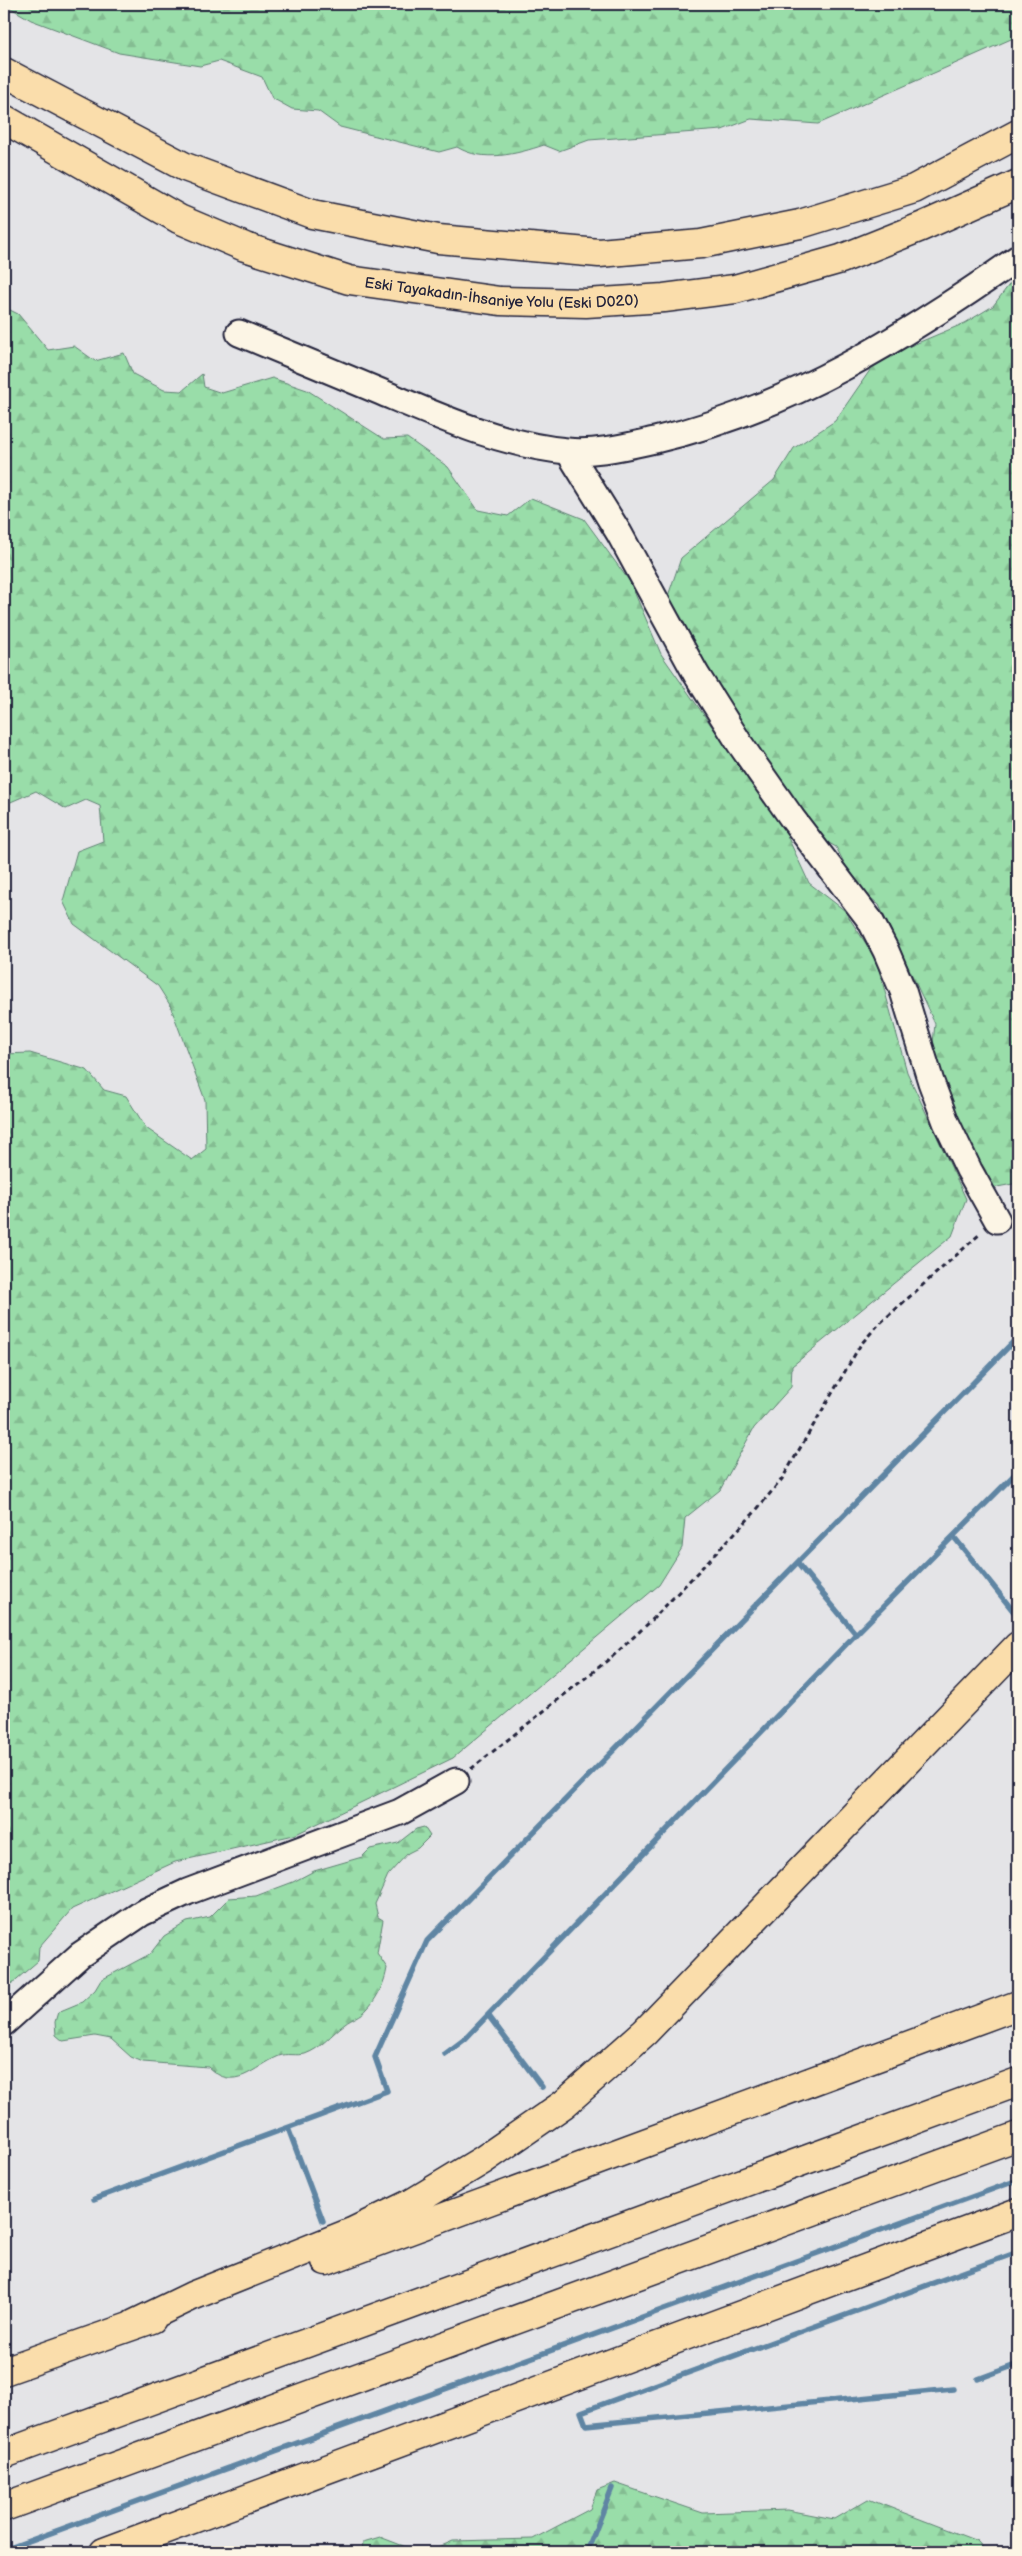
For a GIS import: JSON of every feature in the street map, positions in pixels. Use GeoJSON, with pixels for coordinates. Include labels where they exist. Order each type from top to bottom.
{"type":"FeatureCollection","features":[{"type":"Feature","properties":{"kind":"main road"},"geometry":{"type":"LineString","coordinates":[[4,72],[185,167],[312,214],[438,239],[599,253],[701,244],[800,224],[914,189],[1018,134]]}},
{"type":"Feature","properties":{"kind":"main road","name":"Eski Tayakadın-İhsaniye Yolu (Eski D020)"},"geometry":{"type":"LineString","coordinates":[[4,120],[179,219],[245,247],[349,280],[500,301],[586,303],[664,298],[735,289],[841,259],[921,228],[1018,184]]}},
{"type":"Feature","properties":{"kind":"main road"},"geometry":{"type":"LineString","coordinates":[[134,2324],[192,2296],[352,2232],[412,2203],[483,2160],[564,2104],[645,2032],[1018,1646]]}},
{"type":"Feature","properties":{"kind":"main road"},"geometry":{"type":"LineString","coordinates":[[4,2371],[134,2324],[230,2295],[352,2252],[1018,2005]]}},
{"type":"Feature","properties":{"kind":"main road"},"geometry":{"type":"LineString","coordinates":[[4,2454],[1018,2082]]}},
{"type":"Feature","properties":{"kind":"main road"},"geometry":{"type":"LineString","coordinates":[[4,2507],[1018,2136]]}},
{"type":"Feature","properties":{"kind":"main road"},"geometry":{"type":"LineString","coordinates":[[104,2552],[1018,2212]]}},
{"type":"Feature","properties":{"kind":"street"},"geometry":{"type":"LineString","coordinates":[[239,333],[453,423],[506,438],[568,451],[621,448],[684,433],[743,414],[794,393],[850,365],[906,332],[1018,258]]}},
{"type":"Feature","properties":{"kind":"street"},"geometry":{"type":"LineString","coordinates":[[568,451],[618,533],[696,674],[740,744],[792,818],[870,920],[903,990],[946,1122],[969,1170],[997,1220]]}},
{"type":"Feature","properties":{"kind":"street"},"geometry":{"type":"LineString","coordinates":[[4,2023],[80,1955],[142,1913],[187,1892],[400,1812],[456,1781]]}},
{"type":"Feature","properties":{"kind":"path"},"geometry":{"type":"LineString","coordinates":[[456,1781],[613,1656],[652,1620],[782,1479],[861,1344],[899,1306],[997,1220]]}},
{"type":"Feature","properties":{"kind":"green space"},"geometry":{"type":"Polygon","coordinates":[[[4,4],[1018,4],[1018,36],[818,124],[751,119],[722,130],[589,140],[559,151],[544,145],[511,154],[489,156],[467,152],[457,147],[439,152],[340,127],[318,111],[292,109],[272,98],[262,77],[219,61],[200,66],[119,53],[31,20],[4,4]]]}},
{"type":"Feature","properties":{"kind":"green space"},"geometry":{"type":"Polygon","coordinates":[[[1018,273],[1018,1183],[992,1188],[950,1104],[933,1043],[935,1024],[879,905],[855,884],[836,847],[817,836],[742,730],[668,596],[681,558],[774,480],[794,448],[835,421],[877,360],[965,323],[993,306],[1018,273]]]}},
{"type":"Feature","properties":{"kind":"green space"},"geometry":{"type":"Polygon","coordinates":[[[4,307],[18,314],[48,350],[74,346],[95,361],[124,353],[133,374],[164,390],[182,391],[202,374],[204,387],[222,393],[272,378],[307,390],[384,439],[407,438],[448,467],[478,510],[508,516],[531,498],[584,519],[630,582],[661,654],[784,829],[809,883],[844,910],[876,959],[907,1072],[966,1199],[952,1236],[792,1366],[791,1387],[754,1428],[720,1490],[685,1518],[682,1548],[659,1585],[453,1758],[294,1835],[175,1862],[72,1909],[39,1947],[38,1961],[4,1990],[4,1054],[30,1053],[87,1070],[104,1090],[126,1096],[146,1128],[192,1160],[206,1149],[205,1100],[170,1005],[158,986],[74,924],[63,901],[77,851],[103,841],[100,806],[86,800],[66,809],[36,791],[6,804],[4,777],[4,307]]]}},
{"type":"Feature","properties":{"kind":"green space"},"geometry":{"type":"Polygon","coordinates":[[[424,1827],[430,1836],[418,1848],[408,1853],[388,1875],[375,1904],[378,1917],[383,1920],[377,1953],[387,1968],[380,1990],[365,2011],[311,2051],[302,2055],[279,2056],[244,2075],[227,2078],[208,2067],[143,2062],[131,2057],[111,2039],[95,2036],[63,2041],[56,2035],[55,2022],[58,2012],[82,2002],[95,1990],[101,1980],[150,1954],[164,1936],[187,1922],[210,1917],[229,1898],[256,1896],[293,1882],[314,1871],[362,1857],[370,1849],[398,1843],[416,1829],[424,1827]]]}},
{"type":"Feature","properties":{"kind":"green space"},"geometry":{"type":"Polygon","coordinates":[[[615,2483],[703,2513],[788,2510],[834,2519],[868,2499],[977,2541],[987,2552],[427,2552],[453,2541],[533,2539],[590,2509],[597,2490],[615,2483]]]}},
{"type":"Feature","properties":{"kind":"green space"},"geometry":{"type":"Polygon","coordinates":[[[380,2537],[419,2552],[362,2552],[363,2542],[380,2537]]]}},
{"type":"Feature","properties":{"kind":"waterway"},"geometry":{"type":"LineString","coordinates":[[94,2199],[387,2091],[375,2057],[427,1941],[1018,1337]]}},
{"type":"Feature","properties":{"kind":"waterway"},"geometry":{"type":"LineString","coordinates":[[488,2015],[856,1634],[1018,1471]]}},
{"type":"Feature","properties":{"kind":"waterway"},"geometry":{"type":"LineString","coordinates":[[954,1537],[1018,1617]]}},
{"type":"Feature","properties":{"kind":"waterway"},"geometry":{"type":"LineString","coordinates":[[798,1564],[856,1634]]}},
{"type":"Feature","properties":{"kind":"waterway"},"geometry":{"type":"LineString","coordinates":[[445,2054],[465,2039],[488,2015],[542,2087]]}},
{"type":"Feature","properties":{"kind":"waterway"},"geometry":{"type":"LineString","coordinates":[[288,2128],[323,2221]]}},
{"type":"Feature","properties":{"kind":"waterway"},"geometry":{"type":"LineString","coordinates":[[4,2550],[1018,2180]]}},
{"type":"Feature","properties":{"kind":"waterway"},"geometry":{"type":"LineString","coordinates":[[953,2389],[586,2425],[581,2412],[1018,2252]]}},
{"type":"Feature","properties":{"kind":"waterway"},"geometry":{"type":"LineString","coordinates":[[978,2379],[1018,2364]]}},
{"type":"Feature","properties":{"kind":"waterway"},"geometry":{"type":"LineString","coordinates":[[587,2552],[612,2488]]}}]}
